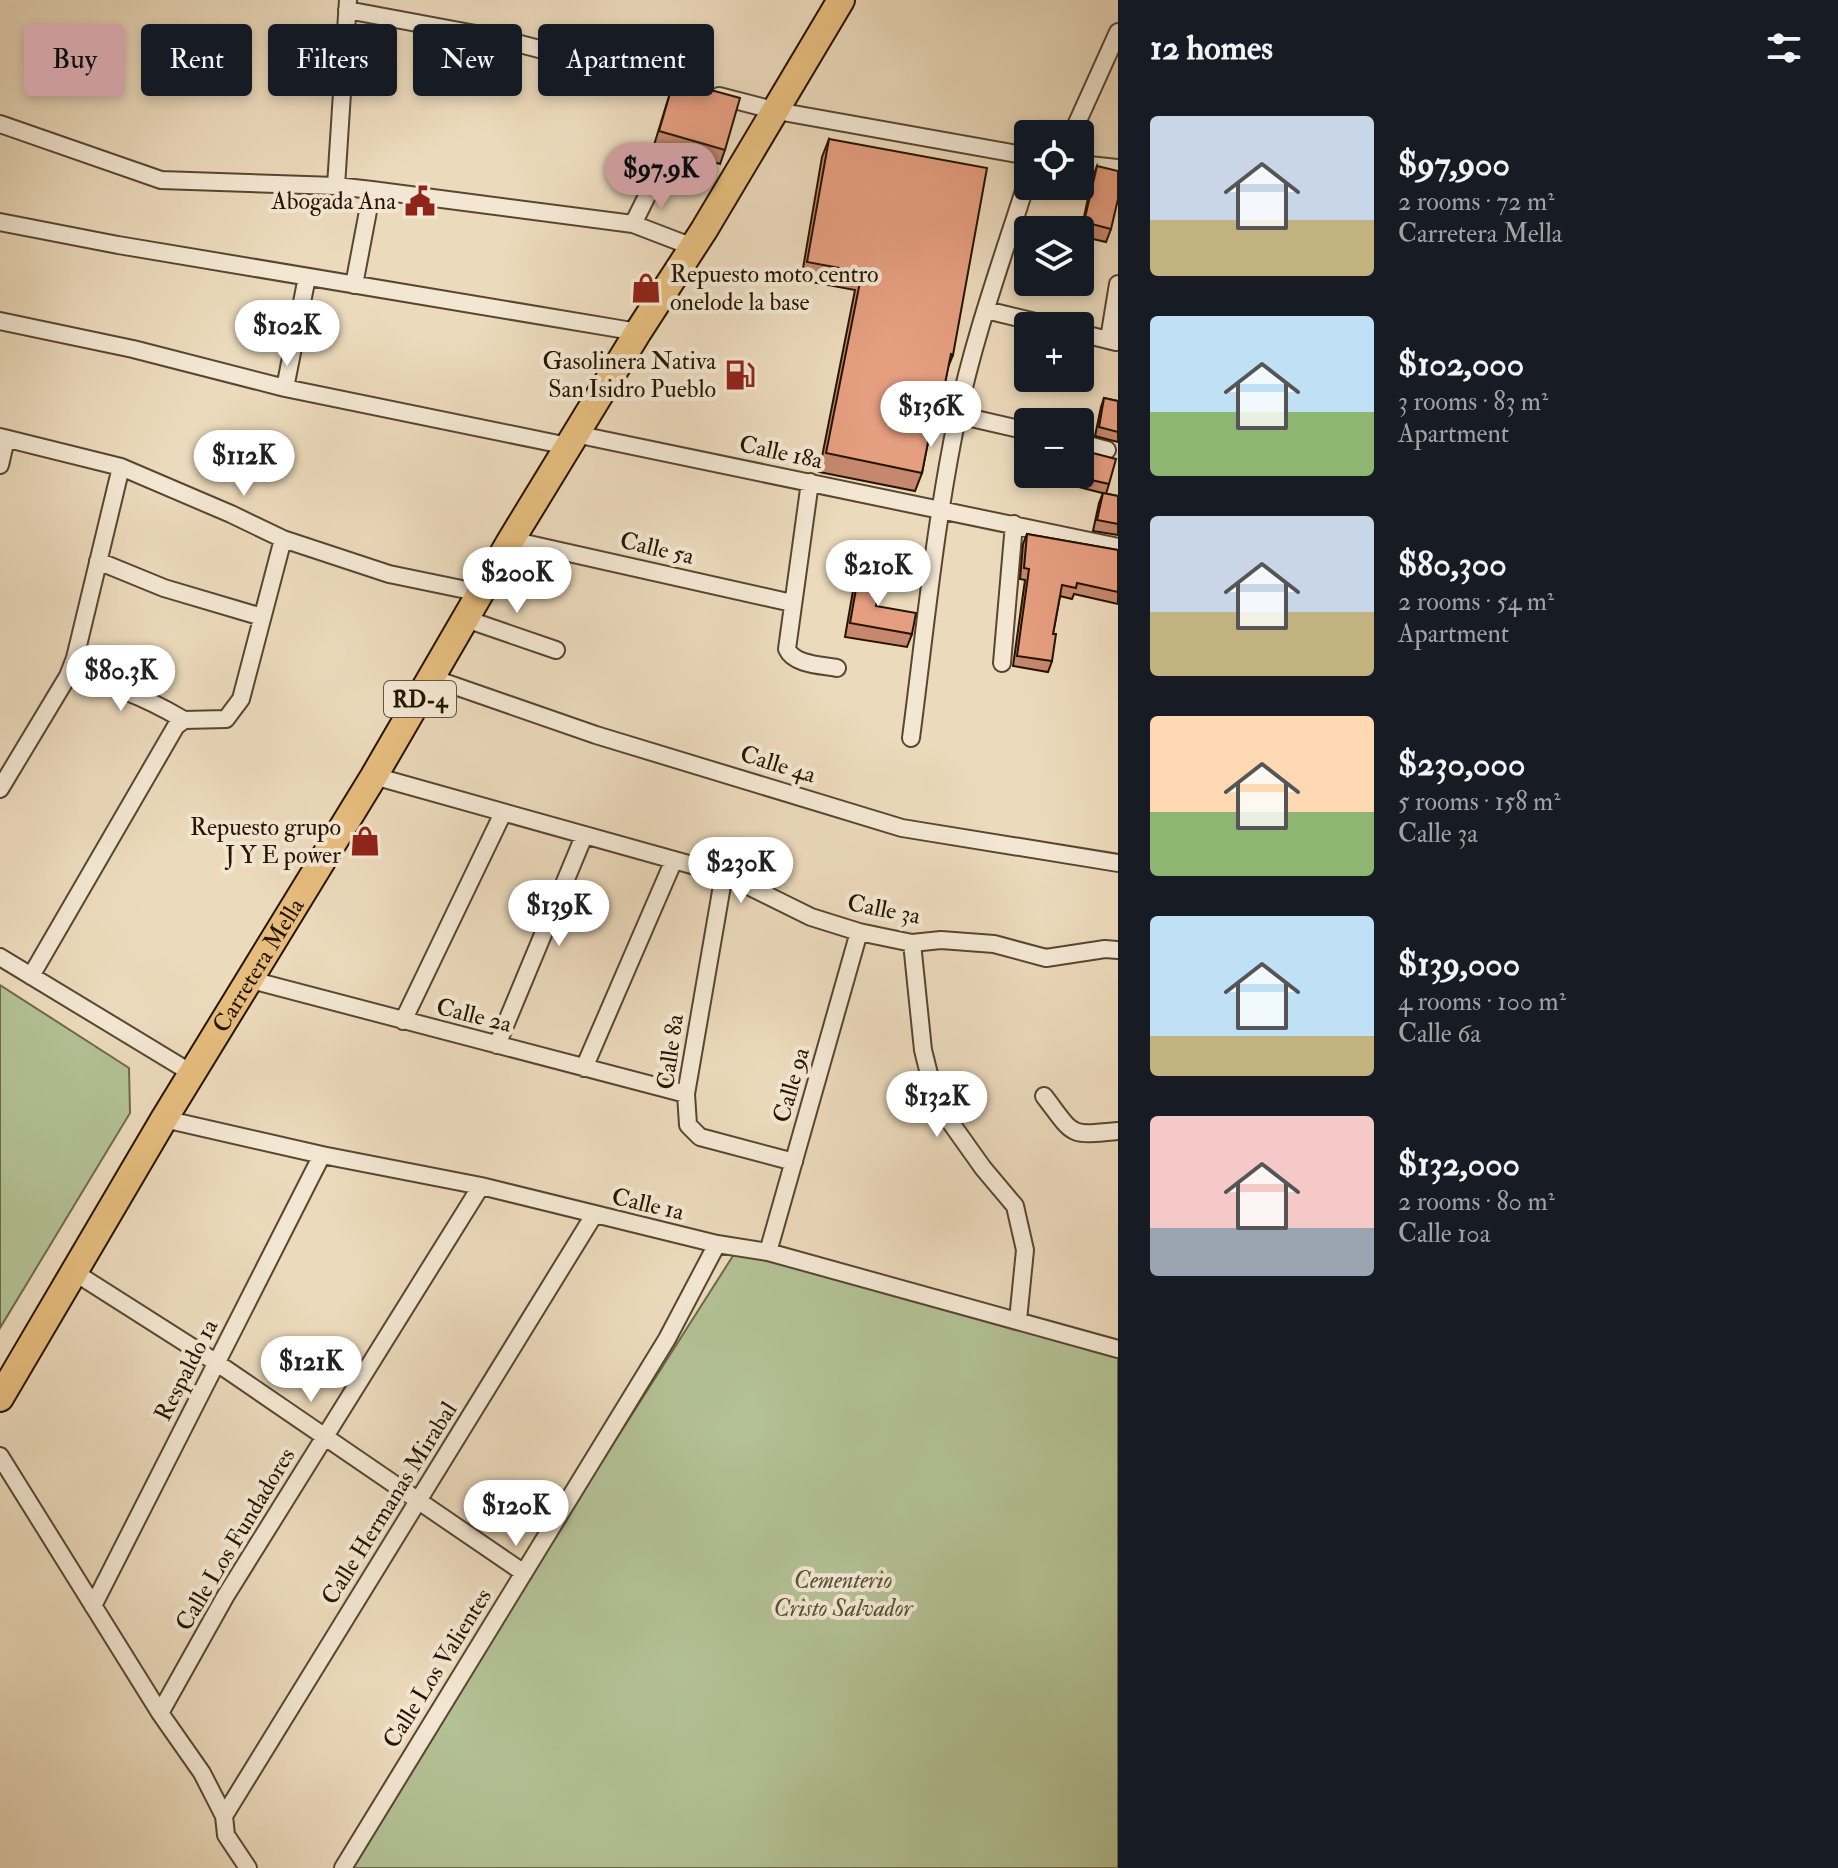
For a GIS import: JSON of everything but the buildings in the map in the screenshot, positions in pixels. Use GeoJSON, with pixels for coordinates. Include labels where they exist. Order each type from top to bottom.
{"type":"FeatureCollection","features":[{"type":"Feature","properties":{"kind":"main road","name":"Carretera Mella"},"geometry":{"type":"LineString","coordinates":[[0,1398],[164,1119],[374,776],[511,540],[777,111],[840,0]]}},
{"type":"Feature","properties":{"kind":"street"},"geometry":{"type":"LineString","coordinates":[[336,186],[347,5],[497,38],[777,111],[1014,153]]}},
{"type":"Feature","properties":{"kind":"street"},"geometry":{"type":"LineString","coordinates":[[1078,120],[1118,32]]}},
{"type":"Feature","properties":{"kind":"street"},"geometry":{"type":"LineString","coordinates":[[0,124],[161,180],[372,190],[633,224],[693,247]]}},
{"type":"Feature","properties":{"kind":"street"},"geometry":{"type":"LineString","coordinates":[[1094,165],[1118,168]]}},
{"type":"Feature","properties":{"kind":"street"},"geometry":{"type":"LineString","coordinates":[[633,224],[648,194],[663,179]]}},
{"type":"Feature","properties":{"kind":"street"},"geometry":{"type":"LineString","coordinates":[[354,285],[372,190]]}},
{"type":"Feature","properties":{"kind":"street"},"geometry":{"type":"LineString","coordinates":[[911,738],[940,509],[958,415],[986,310],[1021,200]]}},
{"type":"Feature","properties":{"kind":"street"},"geometry":{"type":"LineString","coordinates":[[0,222],[638,332]]}},
{"type":"Feature","properties":{"kind":"street"},"geometry":{"type":"LineString","coordinates":[[285,388],[307,277]]}},
{"type":"Feature","properties":{"kind":"street"},"geometry":{"type":"LineString","coordinates":[[1113,341],[1118,284]]}},
{"type":"Feature","properties":{"kind":"street"},"geometry":{"type":"LineString","coordinates":[[986,310],[1014,317]]}},
{"type":"Feature","properties":{"kind":"street","name":"Calle 18a"},"geometry":{"type":"LineString","coordinates":[[0,321],[133,349],[285,388],[810,482],[1118,547]]}},
{"type":"Feature","properties":{"kind":"street"},"geometry":{"type":"LineString","coordinates":[[958,415],[1014,428]]}},
{"type":"Feature","properties":{"kind":"street"},"geometry":{"type":"LineString","coordinates":[[0,465],[3,438],[121,467],[283,539],[389,574],[481,593]]}},
{"type":"Feature","properties":{"kind":"street"},"geometry":{"type":"LineString","coordinates":[[1094,447],[1107,450]]}},
{"type":"Feature","properties":{"kind":"street"},"geometry":{"type":"LineString","coordinates":[[0,789],[68,676],[75,658],[121,467]]}},
{"type":"Feature","properties":{"kind":"street"},"geometry":{"type":"LineString","coordinates":[[810,482],[787,649],[790,656],[837,668]]}},
{"type":"Feature","properties":{"kind":"street"},"geometry":{"type":"LineString","coordinates":[[1002,663],[1014,524]]}},
{"type":"Feature","properties":{"kind":"street"},"geometry":{"type":"LineString","coordinates":[[68,676],[118,690],[160,706],[184,720],[226,719],[241,699],[283,539]]}},
{"type":"Feature","properties":{"kind":"street","name":"Calle 5a"},"geometry":{"type":"LineString","coordinates":[[511,540],[792,603]]}},
{"type":"Feature","properties":{"kind":"street"},"geometry":{"type":"LineString","coordinates":[[98,561],[164,588],[262,617]]}},
{"type":"Feature","properties":{"kind":"street"},"geometry":{"type":"LineString","coordinates":[[466,619],[556,650]]}},
{"type":"Feature","properties":{"kind":"street","name":"Calle 4a"},"geometry":{"type":"LineString","coordinates":[[432,678],[596,735],[902,828],[1118,863]]}},
{"type":"Feature","properties":{"kind":"street"},"geometry":{"type":"LineString","coordinates":[[31,976],[169,736],[184,720]]}},
{"type":"Feature","properties":{"kind":"street","name":"Calle 3a"},"geometry":{"type":"LineString","coordinates":[[374,776],[724,874],[811,917],[859,932],[912,943],[941,940],[994,944],[1046,958],[1105,949],[1118,950]]}},
{"type":"Feature","properties":{"kind":"street"},"geometry":{"type":"LineString","coordinates":[[403,1021],[503,813]]}},
{"type":"Feature","properties":{"kind":"street"},"geometry":{"type":"LineString","coordinates":[[497,1045],[584,836]]}},
{"type":"Feature","properties":{"kind":"street"},"geometry":{"type":"LineString","coordinates":[[584,1068],[674,860]]}},
{"type":"Feature","properties":{"kind":"street","name":"Calle 8a"},"geometry":{"type":"LineString","coordinates":[[724,874],[686,1094],[688,1125],[700,1137],[794,1162]]}},
{"type":"Feature","properties":{"kind":"street","name":"Calle 9a"},"geometry":{"type":"LineString","coordinates":[[768,1252],[859,932]]}},
{"type":"Feature","properties":{"kind":"street"},"geometry":{"type":"LineString","coordinates":[[912,943],[923,1050],[936,1102],[983,1168],[1015,1206],[1025,1250],[1018,1320]]}},
{"type":"Feature","properties":{"kind":"street"},"geometry":{"type":"LineString","coordinates":[[0,957],[193,1074]]}},
{"type":"Feature","properties":{"kind":"street","name":"Calle 2a"},"geometry":{"type":"LineString","coordinates":[[251,980],[686,1094]]}},
{"type":"Feature","properties":{"kind":"street"},"geometry":{"type":"LineString","coordinates":[[1044,1096],[1074,1133],[1118,1131]]}},
{"type":"Feature","properties":{"kind":"street","name":"Calle 1a"},"geometry":{"type":"LineString","coordinates":[[164,1119],[322,1155],[481,1186],[717,1244],[768,1252],[1118,1349]]}},
{"type":"Feature","properties":{"kind":"street","name":"Respaldo 1a"},"geometry":{"type":"LineString","coordinates":[[93,1606],[322,1155]]}},
{"type":"Feature","properties":{"kind":"street","name":"Calle Los Fundadores"},"geometry":{"type":"LineString","coordinates":[[160,1713],[225,1597],[481,1186]]}},
{"type":"Feature","properties":{"kind":"street","name":"Calle Hermanas Mirabal"},"geometry":{"type":"LineString","coordinates":[[224,1816],[594,1215]]}},
{"type":"Feature","properties":{"kind":"street","name":"Calle Los Valientes"},"geometry":{"type":"LineString","coordinates":[[343,1868],[667,1339],[717,1244]]}},
{"type":"Feature","properties":{"kind":"street"},"geometry":{"type":"LineString","coordinates":[[74,1272],[217,1363],[524,1573]]}},
{"type":"Feature","properties":{"kind":"street"},"geometry":{"type":"LineString","coordinates":[[0,1456],[160,1713],[202,1773],[224,1816],[226,1835],[248,1868]]}},
{"type":"Feature","properties":{"kind":"green space"},"geometry":{"type":"Polygon","coordinates":[[[0,985],[129,1068],[130,1113],[0,1328],[0,985]]]}},
{"type":"Feature","properties":{"kind":"green space","name":"Cementerio Cristo Salvador"},"geometry":{"type":"Polygon","coordinates":[[[738,1248],[1118,1349],[1118,1868],[343,1868],[738,1248]]]}},
{"type":"Feature","properties":{"kind":"place","name":"Abogada Ana"},"geometry":{"type":"Point","coordinates":[420,201]}},
{"type":"Feature","properties":{"kind":"place","name":"Repuesto moto centro onelode la base"},"geometry":{"type":"Point","coordinates":[646,288]}},
{"type":"Feature","properties":{"kind":"place","name":"Gasolinera Nativa San Isidro Pueblo"},"geometry":{"type":"Point","coordinates":[740,375]}},
{"type":"Feature","properties":{"kind":"place","name":"Repuesto grupo J Y E power"},"geometry":{"type":"Point","coordinates":[365,841]}}]}
